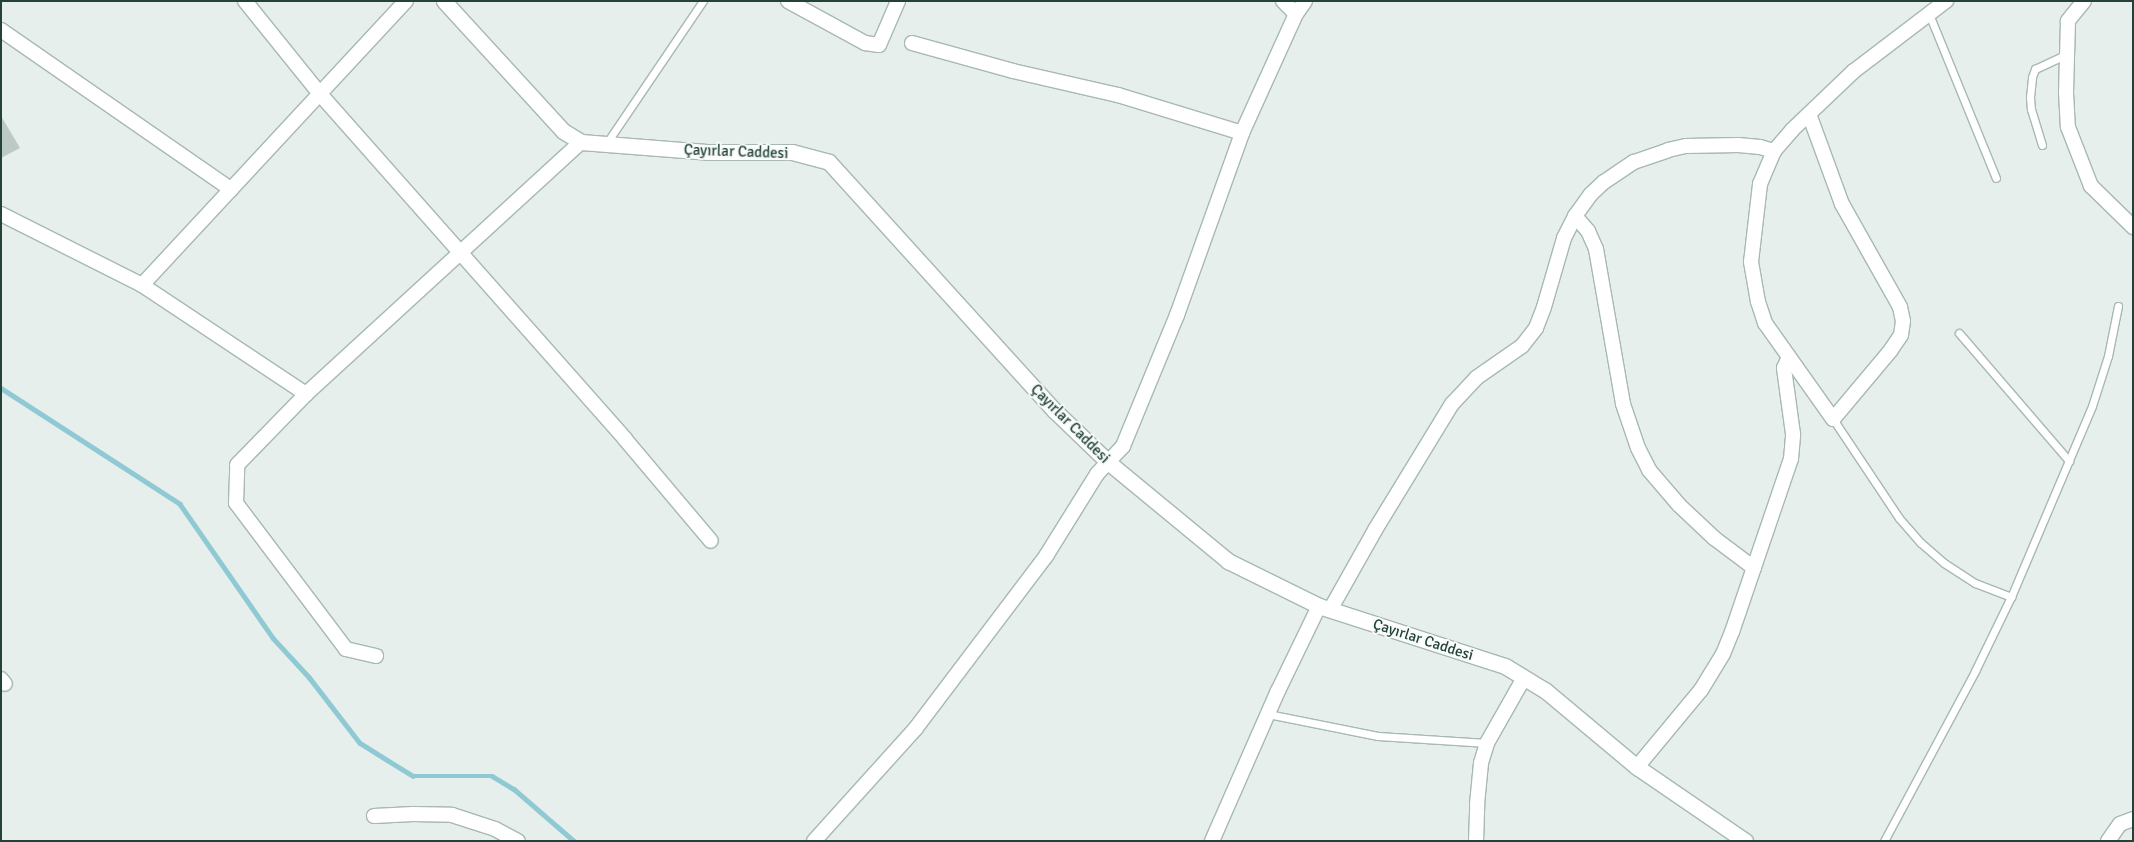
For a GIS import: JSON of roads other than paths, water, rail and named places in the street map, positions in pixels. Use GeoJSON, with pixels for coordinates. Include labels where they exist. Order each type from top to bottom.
{"type":"FeatureCollection","features":[{"type":"Feature","properties":{"kind":"street"},"geometry":{"type":"LineString","coordinates":[[245,1],[320,94],[625,439],[711,540]]}},
{"type":"Feature","properties":{"kind":"street"},"geometry":{"type":"LineString","coordinates":[[142,286],[406,1]]}},
{"type":"Feature","properties":{"kind":"street","name":"Çayırlar Caddesi"},"geometry":{"type":"LineString","coordinates":[[444,1],[563,131],[581,142],[707,152],[792,152],[829,162],[1055,411],[1108,462],[1228,561],[1324,608],[1505,666],[1546,691],[1637,767],[1742,840]]}},
{"type":"Feature","properties":{"kind":"street"},"geometry":{"type":"LineString","coordinates":[[788,1],[865,43],[879,46],[898,1]]}},
{"type":"Feature","properties":{"kind":"street"},"geometry":{"type":"LineString","coordinates":[[1283,1],[1296,14]]}},
{"type":"Feature","properties":{"kind":"street"},"geometry":{"type":"LineString","coordinates":[[814,841],[916,728],[1046,556],[1096,474],[1123,446],[1178,315],[1242,133],[1296,14],[1305,1]]}},
{"type":"Feature","properties":{"kind":"street"},"geometry":{"type":"LineString","coordinates":[[1810,114],[1842,204],[1900,306],[1903,321],[1901,335],[1891,350],[1833,419],[1765,323],[1758,302],[1751,262],[1760,184],[1774,151],[1810,114],[1854,71],[1946,1]]}},
{"type":"Feature","properties":{"kind":"street"},"geometry":{"type":"LineString","coordinates":[[2084,1],[2068,21],[2068,127],[2091,186],[2133,227]]}},
{"type":"Feature","properties":{"kind":"street"},"geometry":{"type":"LineString","coordinates":[[1,30],[230,190]]}},
{"type":"Feature","properties":{"kind":"street"},"geometry":{"type":"LineString","coordinates":[[912,43],[1013,71],[1118,95],[1242,133]]}},
{"type":"Feature","properties":{"kind":"street"},"geometry":{"type":"LineString","coordinates":[[376,656],[346,649],[236,503],[237,465],[306,394],[581,142]]}},
{"type":"Feature","properties":{"kind":"street"},"geometry":{"type":"LineString","coordinates":[[1217,840],[1268,714],[1324,608],[1375,530],[1452,404],[1476,378],[1522,346],[1536,328],[1564,238],[1575,216],[1591,194],[1604,182],[1626,167],[1650,155],[1686,146],[1753,146],[1774,151]]}},
{"type":"Feature","properties":{"kind":"street"},"geometry":{"type":"LineString","coordinates":[[1,214],[142,286],[306,394]]}},
{"type":"Feature","properties":{"kind":"street"},"geometry":{"type":"LineString","coordinates":[[1575,216],[1588,231],[1596,248],[1623,404],[1638,448],[1650,470],[1679,505],[1714,538],[1754,568]]}},
{"type":"Feature","properties":{"kind":"street"},"geometry":{"type":"LineString","coordinates":[[1637,767],[1713,672],[1732,632],[1791,459],[1793,434],[1784,368],[1789,357]]}},
{"type":"Feature","properties":{"kind":"street"},"geometry":{"type":"LineString","coordinates":[[1476,841],[1480,763],[1487,743],[1524,678]]}},
{"type":"Feature","properties":{"kind":"street"},"geometry":{"type":"LineString","coordinates":[[374,816],[412,814],[452,815],[495,829],[518,841]]}},
{"type":"Feature","properties":{"kind":"street"},"geometry":{"type":"LineString","coordinates":[[2108,841],[2120,824],[2133,818]]}},
{"type":"Feature","properties":{"kind":"lane"},"geometry":{"type":"LineString","coordinates":[[606,145],[703,1]]}},
{"type":"Feature","properties":{"kind":"lane"},"geometry":{"type":"LineString","coordinates":[[1929,14],[1996,178]]}},
{"type":"Feature","properties":{"kind":"lane"},"geometry":{"type":"LineString","coordinates":[[2042,145],[2031,109],[2032,77],[2035,69],[2067,54]]}},
{"type":"Feature","properties":{"kind":"lane"},"geometry":{"type":"LineString","coordinates":[[1884,841],[1975,671],[2011,598],[2101,381],[2118,306]]}},
{"type":"Feature","properties":{"kind":"lane"},"geometry":{"type":"LineString","coordinates":[[1959,333],[2069,461]]}},
{"type":"Feature","properties":{"kind":"lane"},"geometry":{"type":"LineString","coordinates":[[1833,419],[1899,518],[1921,543],[1944,563],[1975,583],[2011,598]]}},
{"type":"Feature","properties":{"kind":"lane"},"geometry":{"type":"LineString","coordinates":[[1268,714],[1359,733],[1487,743]]}},
{"type":"Feature","properties":{"kind":"waterway"},"geometry":{"type":"LineString","coordinates":[[1,388],[180,504],[273,638],[309,677],[360,743],[413,776],[492,776],[514,789],[574,841]]}}]}
